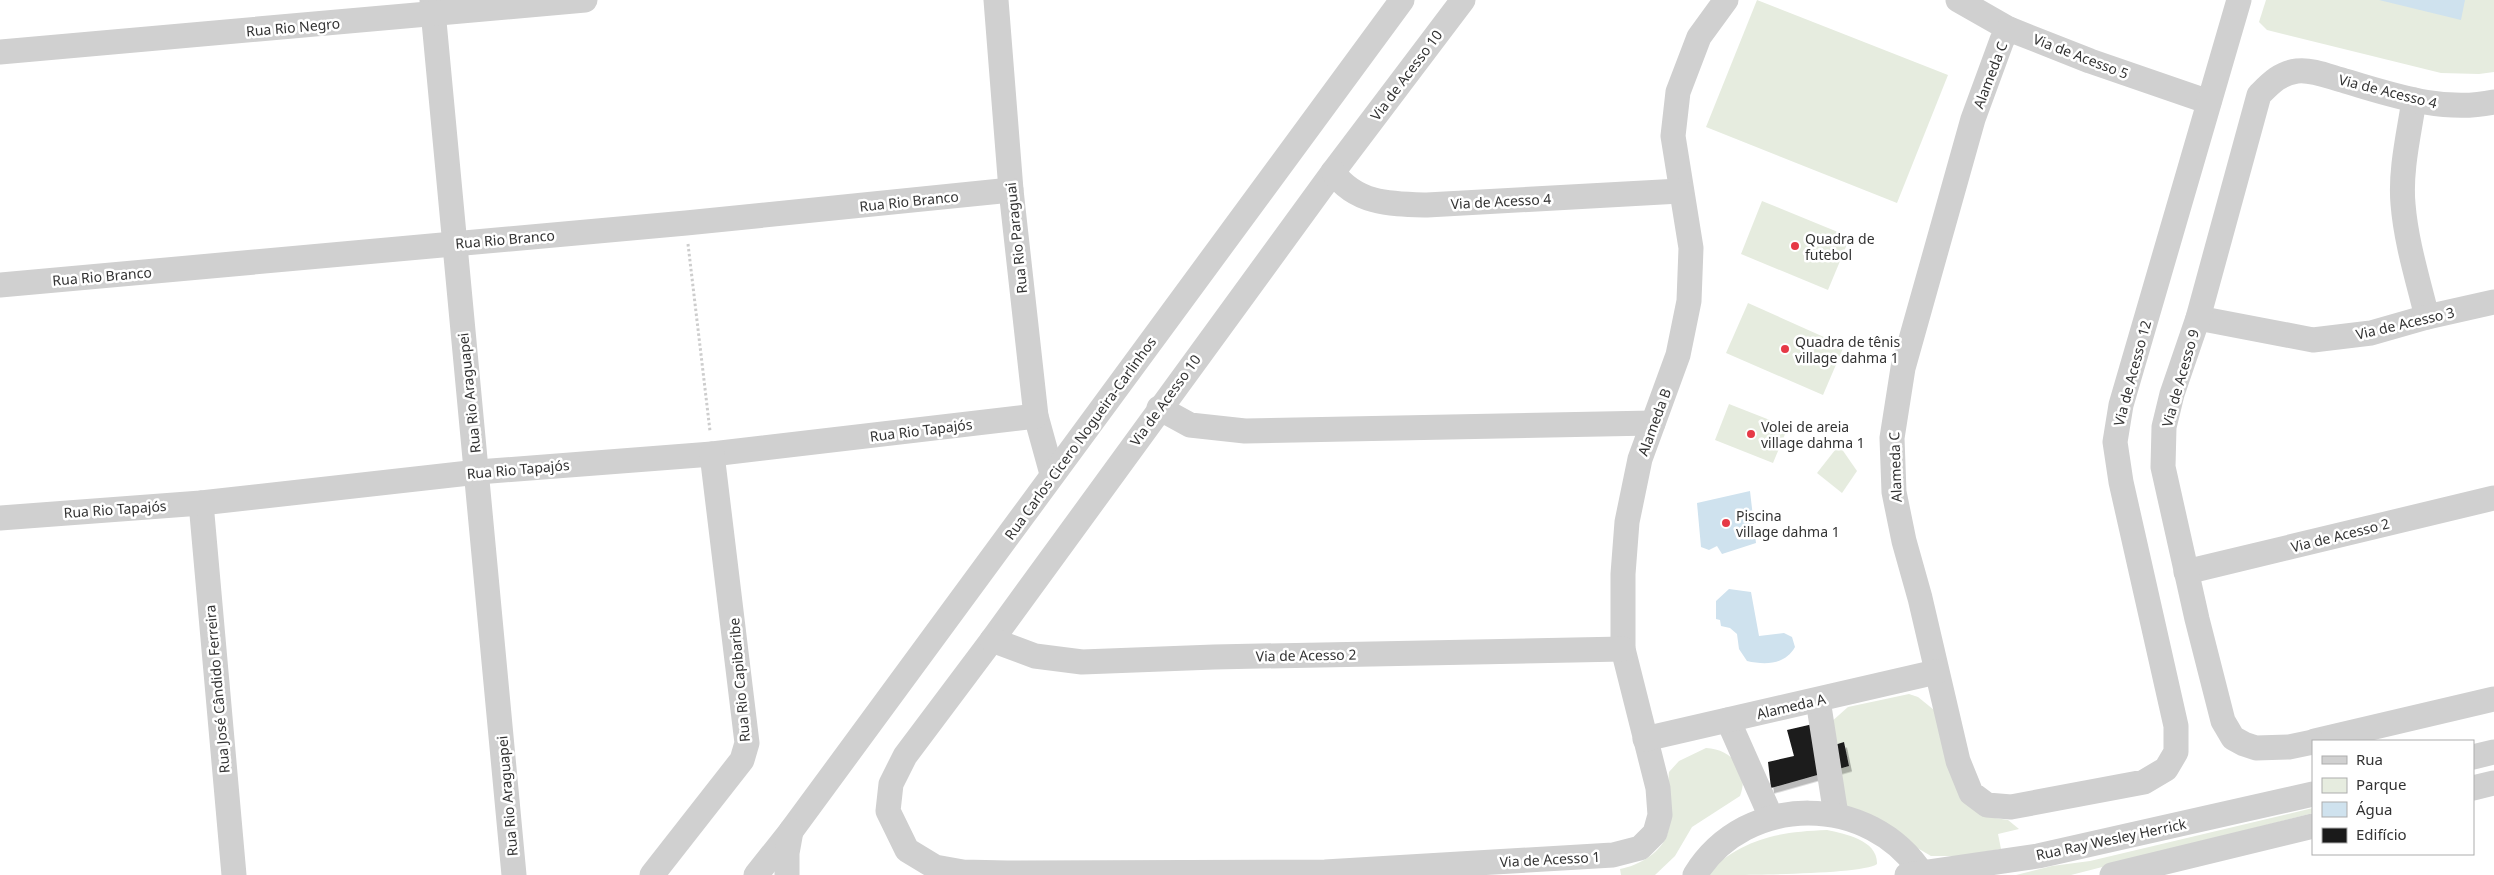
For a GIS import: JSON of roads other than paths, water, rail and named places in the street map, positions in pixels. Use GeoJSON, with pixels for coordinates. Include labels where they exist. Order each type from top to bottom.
{"type":"FeatureCollection","features":[{"type":"Feature","properties":{"kind":"street","name":"Rua Rio Negro"},"geometry":{"type":"LineString","coordinates":[[0,52],[433,7],[585,0]]}},
{"type":"Feature","properties":{"kind":"street","name":"Rua Rio Paraguai"},"geometry":{"type":"LineString","coordinates":[[996,0],[1011,190],[1036,416],[1052,474]]}},
{"type":"Feature","properties":{"kind":"street","name":"Rua Carlos Cicero Nogueira-Carlinhos"},"geometry":{"type":"LineString","coordinates":[[756,875],[791,831],[1402,0]]}},
{"type":"Feature","properties":{"kind":"street","name":"Via de Acesso 10"},"geometry":{"type":"LineString","coordinates":[[888,811],[891,784],[905,756],[992,640],[1159,408],[1333,172],[1463,0]]}},
{"type":"Feature","properties":{"kind":"street","name":"Alameda B"},"geometry":{"type":"LineString","coordinates":[[1640,848],[1655,833],[1660,816],[1658,788],[1623,648],[1623,574],[1627,522],[1640,459],[1678,355],[1689,301],[1691,248],[1686,211],[1680,191],[1673,136],[1678,92],[1699,37],[1726,0]]}},
{"type":"Feature","properties":{"kind":"street","name":"Via de Acesso 5"},"geometry":{"type":"LineString","coordinates":[[1958,0],[2009,29],[2090,61],[2209,102]]}},
{"type":"Feature","properties":{"kind":"street","name":"Via de Acesso 12"},"geometry":{"type":"LineString","coordinates":[[1970,792],[1987,805],[2011,807],[2134,784],[2144,782],[2166,768],[2176,752],[2176,726],[2121,482],[2115,442],[2121,405],[2239,0]]}},
{"type":"Feature","properties":{"kind":"street","name":"Rua Rio Araguapei"},"geometry":{"type":"LineString","coordinates":[[433,7],[454,243],[478,472],[514,875]]}},
{"type":"Feature","properties":{"kind":"street","name":"Alameda C"},"geometry":{"type":"LineString","coordinates":[[1970,792],[1958,761],[1894,492],[1892,438],[1903,368],[1973,119],[2002,40],[2009,29]]}},
{"type":"Feature","properties":{"kind":"street","name":"Via de Acesso 4"},"geometry":{"type":"LineString","coordinates":[[2282,75],[2298,71],[2318,74],[2439,105],[2480,105],[2494,102]]}},
{"type":"Feature","properties":{"kind":"street","name":"Via de Acesso 9"},"geometry":{"type":"LineString","coordinates":[[2282,75],[2259,95],[2198,318],[2172,394],[2164,427],[2163,467],[2186,572],[2223,721],[2233,738],[2256,748],[2290,748],[2312,742]]}},
{"type":"Feature","properties":{"kind":"street"},"geometry":{"type":"LineString","coordinates":[[2414,100],[2405,159],[2402,202],[2409,247],[2428,317]]}},
{"type":"Feature","properties":{"kind":"street","name":"Via de Acesso 4"},"geometry":{"type":"LineString","coordinates":[[1333,172],[1342,184],[1353,192],[1386,203],[1427,205],[1680,191]]}},
{"type":"Feature","properties":{"kind":"street","name":"Rua Rio Branco"},"geometry":{"type":"LineString","coordinates":[[0,285],[686,223],[1011,190]]}},
{"type":"Feature","properties":{"kind":"street","name":"Via de Acesso 3"},"geometry":{"type":"LineString","coordinates":[[2198,318],[2313,340],[2371,333],[2428,317],[2494,302]]}},
{"type":"Feature","properties":{"kind":"street"},"geometry":{"type":"LineString","coordinates":[[1159,408],[1190,425],[1245,431],[1653,423]]}},
{"type":"Feature","properties":{"kind":"street","name":"Rua Rio Tapajós"},"geometry":{"type":"LineString","coordinates":[[0,518],[201,503],[478,472],[712,454],[1036,416]]}},
{"type":"Feature","properties":{"kind":"street","name":"Rua Rio Capibaribe"},"geometry":{"type":"LineString","coordinates":[[652,875],[742,760],[747,742],[712,454]]}},
{"type":"Feature","properties":{"kind":"street","name":"Via de Acesso 2"},"geometry":{"type":"LineString","coordinates":[[2186,572],[2494,498]]}},
{"type":"Feature","properties":{"kind":"street","name":"Rua José Cândido Ferreira"},"geometry":{"type":"LineString","coordinates":[[201,503],[234,875]]}},
{"type":"Feature","properties":{"kind":"street","name":"Via de Acesso 2"},"geometry":{"type":"LineString","coordinates":[[992,640],[1035,656],[1082,662],[1214,657],[1623,648]]}},
{"type":"Feature","properties":{"kind":"street","name":"Alameda A"},"geometry":{"type":"LineString","coordinates":[[1645,739],[1936,672]]}},
{"type":"Feature","properties":{"kind":"street"},"geometry":{"type":"LineString","coordinates":[[2322,740],[2494,699]]}},
{"type":"Feature","properties":{"kind":"street"},"geometry":{"type":"LineString","coordinates":[[1818,700],[1836,815]]}},
{"type":"Feature","properties":{"kind":"street"},"geometry":{"type":"LineString","coordinates":[[1728,720],[1771,817]]}},
{"type":"Feature","properties":{"kind":"street"},"geometry":{"type":"LineString","coordinates":[[2474,757],[2494,752]]}},
{"type":"Feature","properties":{"kind":"street"},"geometry":{"type":"LineString","coordinates":[[2474,788],[2494,783]]}},
{"type":"Feature","properties":{"kind":"street","name":"Rua Ray Wesley Herrick"},"geometry":{"type":"LineString","coordinates":[[1917,874],[2038,856],[2312,794]]}},
{"type":"Feature","properties":{"kind":"street","name":"Via de Acesso 1"},"geometry":{"type":"LineString","coordinates":[[888,811],[908,850],[934,867],[962,872],[1325,872],[1613,855],[1640,848]]}},
{"type":"Feature","properties":{"kind":"street"},"geometry":{"type":"LineString","coordinates":[[1695,875],[1714,850],[1731,836],[1750,825],[1771,817],[1792,813],[1814,812],[1836,815],[1860,822],[1882,834],[1902,851],[1917,874]]}},
{"type":"Feature","properties":{"kind":"street"},"geometry":{"type":"LineString","coordinates":[[2112,875],[2312,826]]}},
{"type":"Feature","properties":{"kind":"street"},"geometry":{"type":"LineString","coordinates":[[787,875],[787,853],[791,831]]}},
{"type":"Feature","properties":{"kind":"water"},"geometry":{"type":"Polygon","coordinates":[[[2379,0],[2465,0],[2461,20],[2379,0]]]}},
{"type":"Feature","properties":{"kind":"water","name":"Piscina village dahma 1"},"geometry":{"type":"Polygon","coordinates":[[[1750,491],[1756,543],[1722,554],[1717,546],[1709,550],[1701,547],[1697,503],[1750,491]]]}},
{"type":"Feature","properties":{"kind":"water"},"geometry":{"type":"Polygon","coordinates":[[[1729,589],[1751,592],[1759,636],[1784,633],[1792,637],[1795,647],[1791,653],[1774,662],[1747,661],[1739,649],[1737,634],[1730,628],[1721,626],[1720,620],[1716,619],[1716,601],[1729,589]]]}},
{"type":"Feature","properties":{"kind":"place","name":"Quadra de futebol"},"geometry":{"type":"Point","coordinates":[1795,246]}},
{"type":"Feature","properties":{"kind":"place","name":"Quadra de tênis village dahma 1"},"geometry":{"type":"Point","coordinates":[1785,349]}},
{"type":"Feature","properties":{"kind":"place","name":"Volei de areia village dahma 1"},"geometry":{"type":"Point","coordinates":[1751,434]}},
{"type":"Feature","properties":{"kind":"place","name":"Piscina village dahma 1"},"geometry":{"type":"Point","coordinates":[1726,523]}}]}
